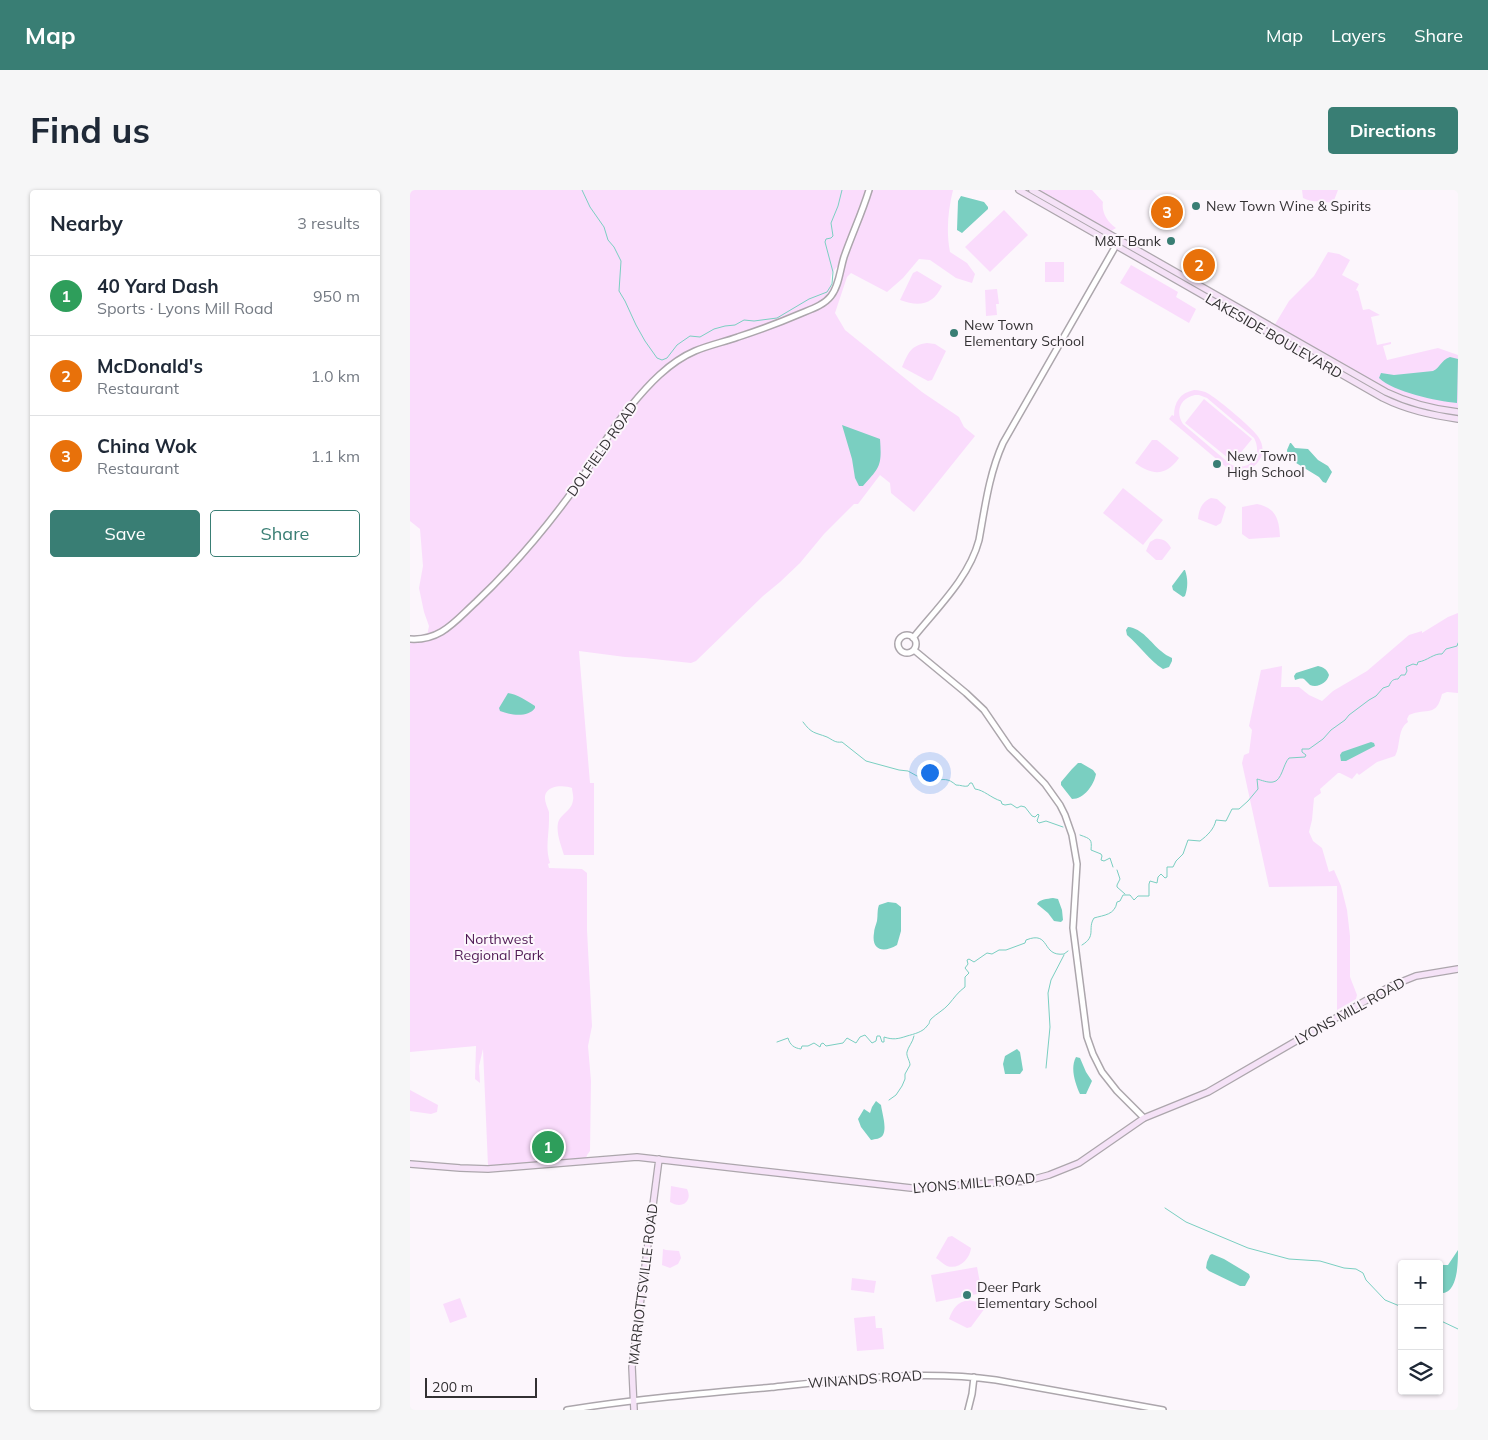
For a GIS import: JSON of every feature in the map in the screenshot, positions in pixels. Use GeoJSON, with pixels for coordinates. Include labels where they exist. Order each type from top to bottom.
{"type":"FeatureCollection","features":[{"type":"Feature","properties":{"kind":"main road","name":"LAKESIDE BOULEVARD"},"geometry":{"type":"LineString","coordinates":[[1019,190],[1117,242],[1386,392],[1426,407],[1458,412]]}},
{"type":"Feature","properties":{"kind":"main road","name":"LAKESIDE BOULEVARD"},"geometry":{"type":"LineString","coordinates":[[1032,190],[1117,242],[1396,404],[1425,414],[1458,419]]}},
{"type":"Feature","properties":{"kind":"main road","name":"LYONS MILL ROAD"},"geometry":{"type":"LineString","coordinates":[[410,1164],[453,1168],[488,1168],[533,1166],[628,1157],[911,1188],[1016,1182],[1038,1178],[1070,1168],[1144,1118],[1208,1092],[1391,986],[1416,976],[1458,970]]}},
{"type":"Feature","properties":{"kind":"main road","name":"MARRIOTTSVILLE ROAD"},"geometry":{"type":"LineString","coordinates":[[634,1410],[632,1367],[659,1159]]}},
{"type":"Feature","properties":{"kind":"street","name":"DOLFIELD ROAD"},"geometry":{"type":"LineString","coordinates":[[410,639],[428,638],[441,634],[500,579],[554,516],[629,408],[655,379],[666,370],[694,351],[760,330],[826,301],[834,292],[845,254],[869,190]]}},
{"type":"Feature","properties":{"kind":"street"},"geometry":{"type":"LineString","coordinates":[[913,638],[970,566],[980,540],[992,472],[997,455],[1117,242]]}},
{"type":"Feature","properties":{"kind":"street"},"geometry":{"type":"LineString","coordinates":[[907,636],[913,638],[916,644],[914,650],[911,653],[901,651],[898,645],[901,638],[907,636]]}},
{"type":"Feature","properties":{"kind":"street"},"geometry":{"type":"LineString","coordinates":[[914,650],[984,710],[1010,748],[1045,784],[1060,804],[1072,836],[1077,864],[1073,928],[1087,1037],[1097,1064],[1106,1077],[1144,1118]]}},
{"type":"Feature","properties":{"kind":"street","name":"WINANDS ROAD"},"geometry":{"type":"LineString","coordinates":[[567,1410],[633,1401],[872,1377],[916,1375],[974,1377],[1163,1410]]}},
{"type":"Feature","properties":{"kind":"street"},"geometry":{"type":"LineString","coordinates":[[968,1410],[974,1377]]}},
{"type":"Feature","properties":{"kind":"green space","name":"Northwest Regional Park"},"geometry":{"type":"Polygon","coordinates":[[[410,190],[866,190],[838,266],[831,277],[832,290],[823,300],[814,304],[819,308],[827,305],[835,298],[872,190],[953,190],[948,221],[950,252],[967,263],[975,274],[972,283],[956,278],[930,260],[919,259],[903,278],[887,292],[851,273],[847,277],[835,313],[845,330],[922,392],[959,417],[964,427],[975,436],[914,512],[891,493],[890,483],[880,475],[858,504],[854,504],[824,534],[800,563],[696,661],[691,663],[579,651],[590,783],[594,783],[594,855],[564,855],[558,835],[558,823],[572,804],[572,788],[562,786],[551,788],[546,793],[545,798],[549,812],[547,847],[549,868],[582,869],[587,873],[587,930],[592,1026],[588,1046],[591,1081],[590,1151],[586,1159],[488,1166],[483,1049],[479,1066],[480,1083],[475,1079],[476,1046],[410,1052],[410,641],[432,639],[427,636],[429,626],[419,588],[423,566],[420,529],[410,521],[410,190]]]}},
{"type":"Feature","properties":{"kind":"green space"},"geometry":{"type":"Polygon","coordinates":[[[1039,190],[1092,190],[1103,202],[1103,210],[1106,217],[1116,228],[1111,231],[1039,190]]]}},
{"type":"Feature","properties":{"kind":"green space"},"geometry":{"type":"Polygon","coordinates":[[[1302,190],[1338,190],[1333,203],[1306,200],[1303,198],[1302,190]]]}},
{"type":"Feature","properties":{"kind":"green space"},"geometry":{"type":"Polygon","coordinates":[[[1004,210],[1028,235],[990,272],[965,247],[1004,210]]]}},
{"type":"Feature","properties":{"kind":"green space"},"geometry":{"type":"Polygon","coordinates":[[[1328,252],[1339,254],[1350,260],[1342,275],[1359,284],[1356,290],[1358,291],[1363,310],[1369,309],[1380,315],[1371,317],[1377,345],[1391,342],[1391,344],[1383,346],[1387,360],[1438,348],[1458,355],[1458,408],[1431,405],[1399,395],[1274,326],[1289,301],[1314,276],[1328,252]]]}},
{"type":"Feature","properties":{"kind":"green space"},"geometry":{"type":"Polygon","coordinates":[[[1045,262],[1064,262],[1064,282],[1045,282],[1045,262]]]}},
{"type":"Feature","properties":{"kind":"green space"},"geometry":{"type":"Polygon","coordinates":[[[1131,265],[1178,292],[1176,297],[1196,309],[1189,323],[1120,283],[1131,265]]]}},
{"type":"Feature","properties":{"kind":"green space"},"geometry":{"type":"Polygon","coordinates":[[[917,271],[942,286],[930,301],[925,303],[919,304],[900,300],[913,273],[917,271]]]}},
{"type":"Feature","properties":{"kind":"green space"},"geometry":{"type":"Polygon","coordinates":[[[997,289],[999,304],[996,304],[997,315],[986,316],[985,290],[997,289]]]}},
{"type":"Feature","properties":{"kind":"green space"},"geometry":{"type":"Polygon","coordinates":[[[927,343],[935,344],[946,351],[932,380],[928,381],[902,367],[911,350],[927,343]]]}},
{"type":"Feature","properties":{"kind":"green space"},"geometry":{"type":"Polygon","coordinates":[[[1198,390],[1209,394],[1236,415],[1259,438],[1262,444],[1262,455],[1256,465],[1240,472],[1239,478],[1169,419],[1172,415],[1174,416],[1175,406],[1179,399],[1189,391],[1198,390]],[[1199,395],[1186,399],[1180,406],[1179,415],[1183,424],[1230,464],[1237,466],[1248,465],[1256,457],[1257,445],[1254,438],[1207,398],[1199,395]]]}},
{"type":"Feature","properties":{"kind":"green space"},"geometry":{"type":"Polygon","coordinates":[[[1204,399],[1252,439],[1233,462],[1185,423],[1204,399]]]}},
{"type":"Feature","properties":{"kind":"green space"},"geometry":{"type":"Polygon","coordinates":[[[1152,440],[1157,440],[1179,458],[1164,471],[1153,472],[1135,463],[1152,440]]]}},
{"type":"Feature","properties":{"kind":"green space"},"geometry":{"type":"Polygon","coordinates":[[[1123,488],[1163,520],[1143,545],[1103,513],[1123,488]]]}},
{"type":"Feature","properties":{"kind":"green space"},"geometry":{"type":"Polygon","coordinates":[[[1211,498],[1217,499],[1226,507],[1221,523],[1216,526],[1198,519],[1202,506],[1211,498]]]}},
{"type":"Feature","properties":{"kind":"green space"},"geometry":{"type":"Polygon","coordinates":[[[1257,504],[1268,508],[1275,515],[1279,525],[1280,537],[1249,539],[1242,534],[1242,507],[1257,504]]]}},
{"type":"Feature","properties":{"kind":"green space"},"geometry":{"type":"Polygon","coordinates":[[[1155,539],[1165,541],[1171,548],[1162,560],[1156,560],[1146,551],[1150,542],[1155,539]]]}},
{"type":"Feature","properties":{"kind":"green space"},"geometry":{"type":"Polygon","coordinates":[[[1458,613],[1458,693],[1447,692],[1442,694],[1440,701],[1434,709],[1409,715],[1408,722],[1402,729],[1395,756],[1377,762],[1359,775],[1357,773],[1352,779],[1338,773],[1320,789],[1321,793],[1314,798],[1309,832],[1313,841],[1322,848],[1329,872],[1334,870],[1341,886],[1347,910],[1350,936],[1350,977],[1357,995],[1356,999],[1337,1010],[1337,886],[1269,887],[1242,763],[1244,755],[1249,753],[1252,730],[1249,726],[1261,670],[1282,666],[1281,687],[1299,687],[1309,695],[1322,701],[1333,691],[1367,671],[1409,635],[1422,631],[1422,633],[1458,613]]]}},
{"type":"Feature","properties":{"kind":"green space"},"geometry":{"type":"Polygon","coordinates":[[[410,1090],[438,1105],[437,1112],[431,1114],[410,1111],[410,1090]]]}},
{"type":"Feature","properties":{"kind":"green space"},"geometry":{"type":"Polygon","coordinates":[[[671,1186],[687,1189],[689,1197],[685,1203],[679,1205],[670,1202],[671,1186]]]}},
{"type":"Feature","properties":{"kind":"green space"},"geometry":{"type":"Polygon","coordinates":[[[952,1236],[971,1248],[969,1256],[963,1263],[951,1267],[936,1258],[948,1237],[952,1236]]]}},
{"type":"Feature","properties":{"kind":"green space"},"geometry":{"type":"Polygon","coordinates":[[[663,1249],[679,1251],[681,1258],[678,1264],[670,1268],[662,1265],[663,1249]]]}},
{"type":"Feature","properties":{"kind":"green space"},"geometry":{"type":"Polygon","coordinates":[[[977,1267],[982,1293],[936,1302],[931,1275],[977,1267]]]}},
{"type":"Feature","properties":{"kind":"green space"},"geometry":{"type":"Polygon","coordinates":[[[852,1278],[876,1281],[874,1293],[851,1290],[852,1278]]]}},
{"type":"Feature","properties":{"kind":"green space"},"geometry":{"type":"Polygon","coordinates":[[[460,1298],[467,1317],[450,1323],[443,1304],[460,1298]]]}},
{"type":"Feature","properties":{"kind":"green space"},"geometry":{"type":"Polygon","coordinates":[[[969,1300],[981,1303],[985,1308],[971,1327],[967,1328],[949,1319],[956,1306],[961,1302],[969,1300]]]}},
{"type":"Feature","properties":{"kind":"green space"},"geometry":{"type":"Polygon","coordinates":[[[875,1316],[876,1328],[882,1328],[884,1349],[857,1351],[854,1318],[875,1316]]]}},
{"type":"Feature","properties":{"kind":"shaded area"},"geometry":{"type":"Polygon","coordinates":[[[961,196],[984,202],[988,207],[962,233],[957,230],[958,201],[961,196]]]}},
{"type":"Feature","properties":{"kind":"shaded area"},"geometry":{"type":"Polygon","coordinates":[[[1450,357],[1458,359],[1457,403],[1405,392],[1394,388],[1379,378],[1381,373],[1394,375],[1433,371],[1450,357]]]}},
{"type":"Feature","properties":{"kind":"shaded area"},"geometry":{"type":"Polygon","coordinates":[[[842,425],[880,439],[881,455],[879,466],[863,486],[859,486],[855,478],[852,459],[842,425]]]}},
{"type":"Feature","properties":{"kind":"shaded area"},"geometry":{"type":"Polygon","coordinates":[[[1290,443],[1295,448],[1308,449],[1318,460],[1328,466],[1332,472],[1326,483],[1288,458],[1287,450],[1290,443]]]}},
{"type":"Feature","properties":{"kind":"shaded area"},"geometry":{"type":"Polygon","coordinates":[[[1184,570],[1186,573],[1187,589],[1183,597],[1173,590],[1172,586],[1184,570]]]}},
{"type":"Feature","properties":{"kind":"shaded area"},"geometry":{"type":"Polygon","coordinates":[[[1128,627],[1138,630],[1162,652],[1172,658],[1169,667],[1163,669],[1149,657],[1127,635],[1126,630],[1128,627]]]}},
{"type":"Feature","properties":{"kind":"shaded area"},"geometry":{"type":"Polygon","coordinates":[[[1318,666],[1325,669],[1329,675],[1322,684],[1313,686],[1304,679],[1295,680],[1294,676],[1296,673],[1318,666]]]}},
{"type":"Feature","properties":{"kind":"shaded area"},"geometry":{"type":"Polygon","coordinates":[[[508,693],[522,698],[535,706],[535,708],[523,714],[509,714],[500,711],[499,708],[508,693]]]}},
{"type":"Feature","properties":{"kind":"shaded area"},"geometry":{"type":"Polygon","coordinates":[[[1371,742],[1375,746],[1346,761],[1341,761],[1340,755],[1342,752],[1371,742]]]}},
{"type":"Feature","properties":{"kind":"shaded area"},"geometry":{"type":"Polygon","coordinates":[[[1078,763],[1093,770],[1096,774],[1088,791],[1081,797],[1072,799],[1061,785],[1061,782],[1078,763]]]}},
{"type":"Feature","properties":{"kind":"shaded area"},"geometry":{"type":"Polygon","coordinates":[[[1058,899],[1062,910],[1063,920],[1061,922],[1054,921],[1037,904],[1042,900],[1058,899]]]}},
{"type":"Feature","properties":{"kind":"shaded area"},"geometry":{"type":"Polygon","coordinates":[[[888,902],[896,903],[901,907],[901,931],[897,945],[888,949],[879,949],[874,944],[878,909],[879,905],[888,902]]]}},
{"type":"Feature","properties":{"kind":"shaded area"},"geometry":{"type":"Polygon","coordinates":[[[1017,1049],[1020,1052],[1023,1070],[1020,1074],[1005,1074],[1003,1064],[1005,1056],[1017,1049]]]}},
{"type":"Feature","properties":{"kind":"shaded area"},"geometry":{"type":"Polygon","coordinates":[[[1076,1057],[1080,1058],[1092,1081],[1086,1094],[1080,1094],[1075,1080],[1073,1066],[1076,1057]]]}},
{"type":"Feature","properties":{"kind":"shaded area"},"geometry":{"type":"Polygon","coordinates":[[[876,1101],[881,1105],[884,1132],[878,1139],[871,1140],[861,1127],[858,1119],[864,1109],[870,1113],[876,1101]]]}},
{"type":"Feature","properties":{"kind":"shaded area"},"geometry":{"type":"Polygon","coordinates":[[[1458,1250],[1456,1277],[1450,1289],[1443,1293],[1443,1265],[1448,1265],[1458,1250]]]}},
{"type":"Feature","properties":{"kind":"shaded area"},"geometry":{"type":"Polygon","coordinates":[[[1212,1254],[1249,1274],[1250,1277],[1245,1286],[1240,1286],[1209,1271],[1206,1268],[1207,1262],[1212,1254]]]}},
{"type":"Feature","properties":{"kind":"waterway"},"geometry":{"type":"LineString","coordinates":[[582,190],[621,261],[619,291],[645,341],[657,358],[662,360],[667,358],[677,345],[690,336],[700,337],[714,329],[735,325],[744,320],[754,321],[777,318],[809,299],[827,292],[832,284],[833,272],[825,242],[826,239],[833,236],[831,223],[842,190]]}},
{"type":"Feature","properties":{"kind":"waterway"},"geometry":{"type":"LineString","coordinates":[[1082,945],[1087,942],[1091,935],[1091,926],[1094,918],[1114,910],[1117,902],[1120,901],[1123,895],[1130,895],[1134,900],[1138,896],[1149,896],[1150,881],[1157,883],[1158,877],[1161,874],[1165,878],[1167,877],[1167,867],[1173,867],[1183,854],[1188,840],[1200,841],[1210,832],[1216,820],[1226,821],[1232,809],[1239,809],[1248,801],[1258,789],[1257,779],[1269,782],[1276,781],[1289,758],[1305,757],[1306,755],[1302,752],[1302,749],[1309,749],[1323,739],[1331,730],[1376,696],[1383,688],[1389,686],[1392,681],[1398,679],[1401,675],[1405,675],[1406,667],[1413,664],[1417,665],[1418,662],[1442,654],[1446,649],[1457,646],[1458,643]]}},
{"type":"Feature","properties":{"kind":"waterway"},"geometry":{"type":"LineString","coordinates":[[803,722],[814,732],[836,742],[842,742],[866,761],[908,771],[917,776],[926,776],[933,781],[946,780],[956,785],[965,786],[972,783],[975,789],[1001,801],[1002,804],[1011,804],[1017,808],[1025,807],[1035,817],[1038,814],[1037,821],[1039,823],[1046,821],[1063,827]]}},
{"type":"Feature","properties":{"kind":"waterway"},"geometry":{"type":"LineString","coordinates":[[1080,835],[1090,840],[1091,850],[1101,854],[1101,860],[1104,861],[1110,858],[1113,867]]}},
{"type":"Feature","properties":{"kind":"waterway"},"geometry":{"type":"LineString","coordinates":[[1117,870],[1120,879],[1117,887],[1125,894]]}},
{"type":"Feature","properties":{"kind":"waterway"},"geometry":{"type":"LineString","coordinates":[[777,1042],[788,1038],[793,1046],[801,1049],[802,1046],[814,1043],[820,1047],[823,1043],[826,1046],[843,1043],[847,1038],[856,1043],[860,1037],[865,1035],[872,1043],[876,1041],[877,1036],[880,1036],[882,1042],[884,1042],[884,1037],[890,1039],[901,1038],[925,1028],[931,1019],[965,987],[965,977],[969,973],[965,968],[968,964],[967,960],[969,959],[974,962],[987,953],[992,954],[999,950],[1006,950],[1034,938],[1039,938],[1052,952],[1057,954],[1064,954],[1068,951]]}},
{"type":"Feature","properties":{"kind":"waterway"},"geometry":{"type":"LineString","coordinates":[[1046,1068],[1050,1027],[1048,993],[1051,980],[1064,955]]}},
{"type":"Feature","properties":{"kind":"waterway"},"geometry":{"type":"LineString","coordinates":[[889,1100],[896,1095],[905,1079],[905,1074],[910,1065],[907,1052],[914,1036]]}},
{"type":"Feature","properties":{"kind":"waterway"},"geometry":{"type":"LineString","coordinates":[[1165,1208],[1186,1222],[1248,1248],[1289,1259],[1320,1261],[1344,1268],[1356,1269],[1363,1273],[1366,1280],[1385,1300],[1398,1305]]}},
{"type":"Feature","properties":{"kind":"waterway"},"geometry":{"type":"LineString","coordinates":[[1443,1322],[1458,1329]]}},
{"type":"Feature","properties":{"kind":"place","name":"New Town Wine & Spirits"},"geometry":{"type":"Point","coordinates":[1196,206]}},
{"type":"Feature","properties":{"kind":"place","name":"China Wok"},"geometry":{"type":"Point","coordinates":[1167,212]}},
{"type":"Feature","properties":{"kind":"place","name":"M&T Bank"},"geometry":{"type":"Point","coordinates":[1171,241]}},
{"type":"Feature","properties":{"kind":"place","name":"McDonald's"},"geometry":{"type":"Point","coordinates":[1199,265]}},
{"type":"Feature","properties":{"kind":"place","name":"New Town Elementary School"},"geometry":{"type":"Point","coordinates":[954,333]}},
{"type":"Feature","properties":{"kind":"place","name":"New Town High School"},"geometry":{"type":"Point","coordinates":[1217,464]}},
{"type":"Feature","properties":{"kind":"place","name":"40 Yard Dash"},"geometry":{"type":"Point","coordinates":[548,1147]}},
{"type":"Feature","properties":{"kind":"place","name":"Deer Park Elementary School"},"geometry":{"type":"Point","coordinates":[967,1295]}}]}
